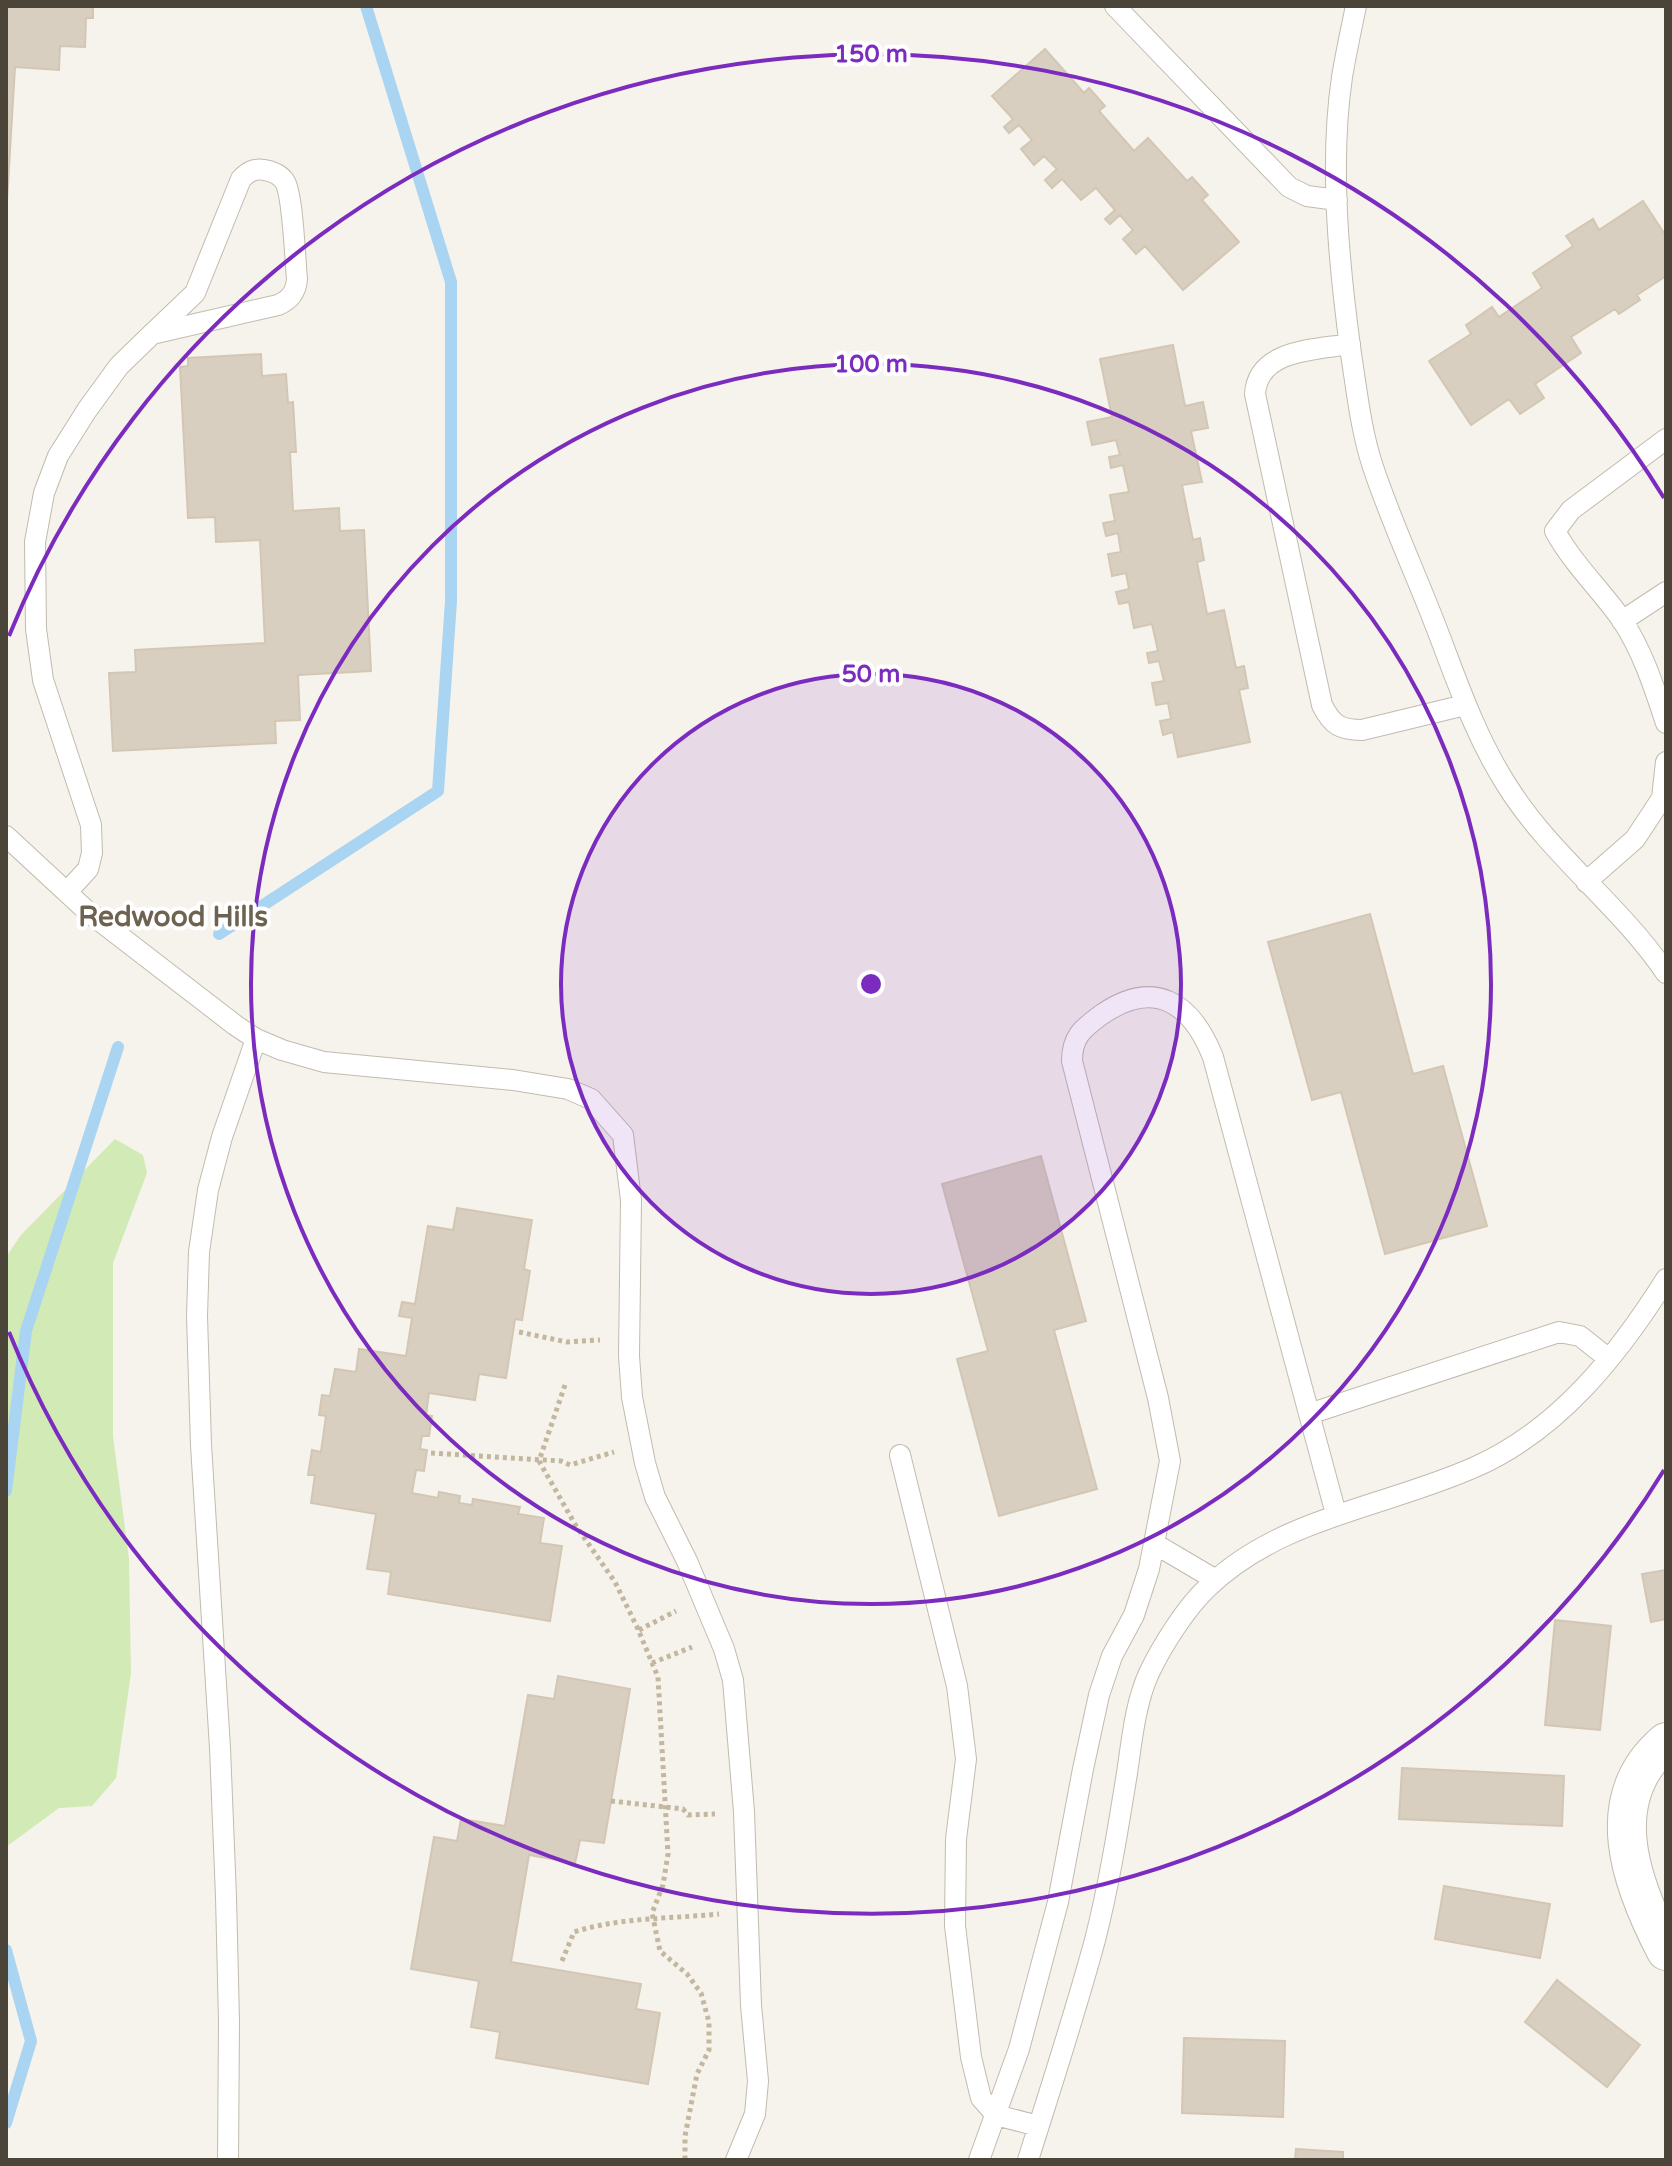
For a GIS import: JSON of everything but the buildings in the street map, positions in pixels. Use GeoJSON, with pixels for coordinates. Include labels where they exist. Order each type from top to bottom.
{"type":"FeatureCollection","features":[{"type":"Feature","properties":{"kind":"street"},"geometry":{"type":"LineString","coordinates":[[1666,1742],[1642,1768],[1631,1792],[1626,1819],[1629,1859],[1652,1923],[1666,1951]]}},
{"type":"Feature","properties":{"kind":"lane"},"geometry":{"type":"LineString","coordinates":[[1115,6],[1289,187],[1307,196],[1337,200]]}},
{"type":"Feature","properties":{"kind":"lane"},"geometry":{"type":"LineString","coordinates":[[1356,6],[1342,79],[1336,163],[1337,200],[1350,344],[1362,423],[1373,466],[1465,705],[1506,784],[1562,857],[1631,930],[1666,973]]}},
{"type":"Feature","properties":{"kind":"lane"},"geometry":{"type":"LineString","coordinates":[[67,892],[88,869],[92,853],[91,825],[43,680],[36,629],[35,542],[44,493],[58,456],[119,366],[152,334],[195,293],[241,179],[260,169],[282,178],[289,193],[297,279],[290,298],[278,305],[152,334]]}},
{"type":"Feature","properties":{"kind":"lane"},"geometry":{"type":"LineString","coordinates":[[1350,344],[1283,356],[1263,370],[1256,381],[1255,394],[1322,705],[1337,726],[1348,730],[1362,730],[1465,705]]}},
{"type":"Feature","properties":{"kind":"lane"},"geometry":{"type":"LineString","coordinates":[[1666,439],[1571,510],[1555,531],[1563,546],[1622,621],[1647,665],[1666,723]]}},
{"type":"Feature","properties":{"kind":"lane"},"geometry":{"type":"LineString","coordinates":[[1622,621],[1666,592]]}},
{"type":"Feature","properties":{"kind":"lane"},"geometry":{"type":"LineString","coordinates":[[1586,882],[1635,839],[1662,798],[1666,762]]}},
{"type":"Feature","properties":{"kind":"lane"},"geometry":{"type":"LineString","coordinates":[[6,836],[129,944],[256,1039],[324,1062],[513,1080],[568,1089],[591,1099],[623,1135],[631,1200],[629,1356],[632,1397],[641,1444],[655,1497],[687,1561],[724,1649],[733,1680],[744,1812],[751,2005],[758,2081],[755,2114],[736,2160]]}},
{"type":"Feature","properties":{"kind":"lane"},"geometry":{"type":"LineString","coordinates":[[979,2160],[1019,2049],[1058,1902],[1099,1695],[1112,1656],[1134,1615],[1155,1544],[1170,1461],[1158,1398],[1072,1061],[1072,1048],[1078,1035],[1122,1003],[1137,997],[1167,1001],[1194,1020],[1204,1035],[1213,1057],[1336,1514]]}},
{"type":"Feature","properties":{"kind":"lane"},"geometry":{"type":"LineString","coordinates":[[228,2160],[227,1928],[197,1316],[199,1252],[208,1190],[222,1137],[256,1039]]}},
{"type":"Feature","properties":{"kind":"lane"},"geometry":{"type":"LineString","coordinates":[[1028,2160],[1095,1938],[1138,1708],[1149,1674],[1183,1617],[1206,1588],[1231,1567],[1287,1535],[1336,1514],[1475,1468],[1516,1447],[1551,1420],[1609,1359],[1636,1326],[1666,1279]]}},
{"type":"Feature","properties":{"kind":"lane"},"geometry":{"type":"LineString","coordinates":[[1309,1414],[1559,1332],[1580,1336],[1609,1359]]}},
{"type":"Feature","properties":{"kind":"lane"},"geometry":{"type":"LineString","coordinates":[[900,1455],[957,1686],[966,1759],[956,1839],[955,1926],[971,2057],[981,2098],[996,2115],[1038,2126]]}},
{"type":"Feature","properties":{"kind":"lane"},"geometry":{"type":"LineString","coordinates":[[1155,1544],[1216,1580]]}},
{"type":"Feature","properties":{"kind":"path"},"geometry":{"type":"LineString","coordinates":[[519,1332],[567,1342]]}},
{"type":"Feature","properties":{"kind":"path"},"geometry":{"type":"LineString","coordinates":[[565,1385],[539,1461],[576,1526],[615,1582],[658,1677],[668,1854],[663,1885],[652,1913],[660,1951],[687,1974],[701,1993],[709,2022],[709,2050],[697,2074],[685,2136],[685,2160]]}},
{"type":"Feature","properties":{"kind":"path"},"geometry":{"type":"LineString","coordinates":[[431,1453],[561,1461],[570,1465],[641,1444]]}},
{"type":"Feature","properties":{"kind":"path"},"geometry":{"type":"LineString","coordinates":[[639,1630],[653,1623]]}},
{"type":"Feature","properties":{"kind":"path"},"geometry":{"type":"LineString","coordinates":[[652,1663],[667,1656]]}},
{"type":"Feature","properties":{"kind":"path"},"geometry":{"type":"LineString","coordinates":[[611,1801],[683,1809],[688,1815]]}},
{"type":"Feature","properties":{"kind":"path"},"geometry":{"type":"LineString","coordinates":[[562,1961],[574,1932],[632,1919],[683,1918]]}},
{"type":"Feature","properties":{"kind":"green space"},"geometry":{"type":"Polygon","coordinates":[[[115,1139],[143,1155],[147,1173],[113,1263],[113,1436],[129,1559],[131,1673],[116,1778],[92,1806],[59,1808],[6,1847],[6,1257],[21,1235],[115,1139]]]}},
{"type":"Feature","properties":{"kind":"waterway"},"geometry":{"type":"LineString","coordinates":[[219,934],[438,791],[451,601],[451,282],[366,6]]}},
{"type":"Feature","properties":{"kind":"waterway"},"geometry":{"type":"LineString","coordinates":[[6,1491],[26,1331],[118,1047]]}},
{"type":"Feature","properties":{"kind":"waterway"},"geometry":{"type":"LineString","coordinates":[[6,1950],[31,2041],[6,2123]]}},
{"type":"Feature","properties":{"kind":"district","name":"Redwood Hills"},"geometry":{"type":"Point","coordinates":[173,917]}}]}
